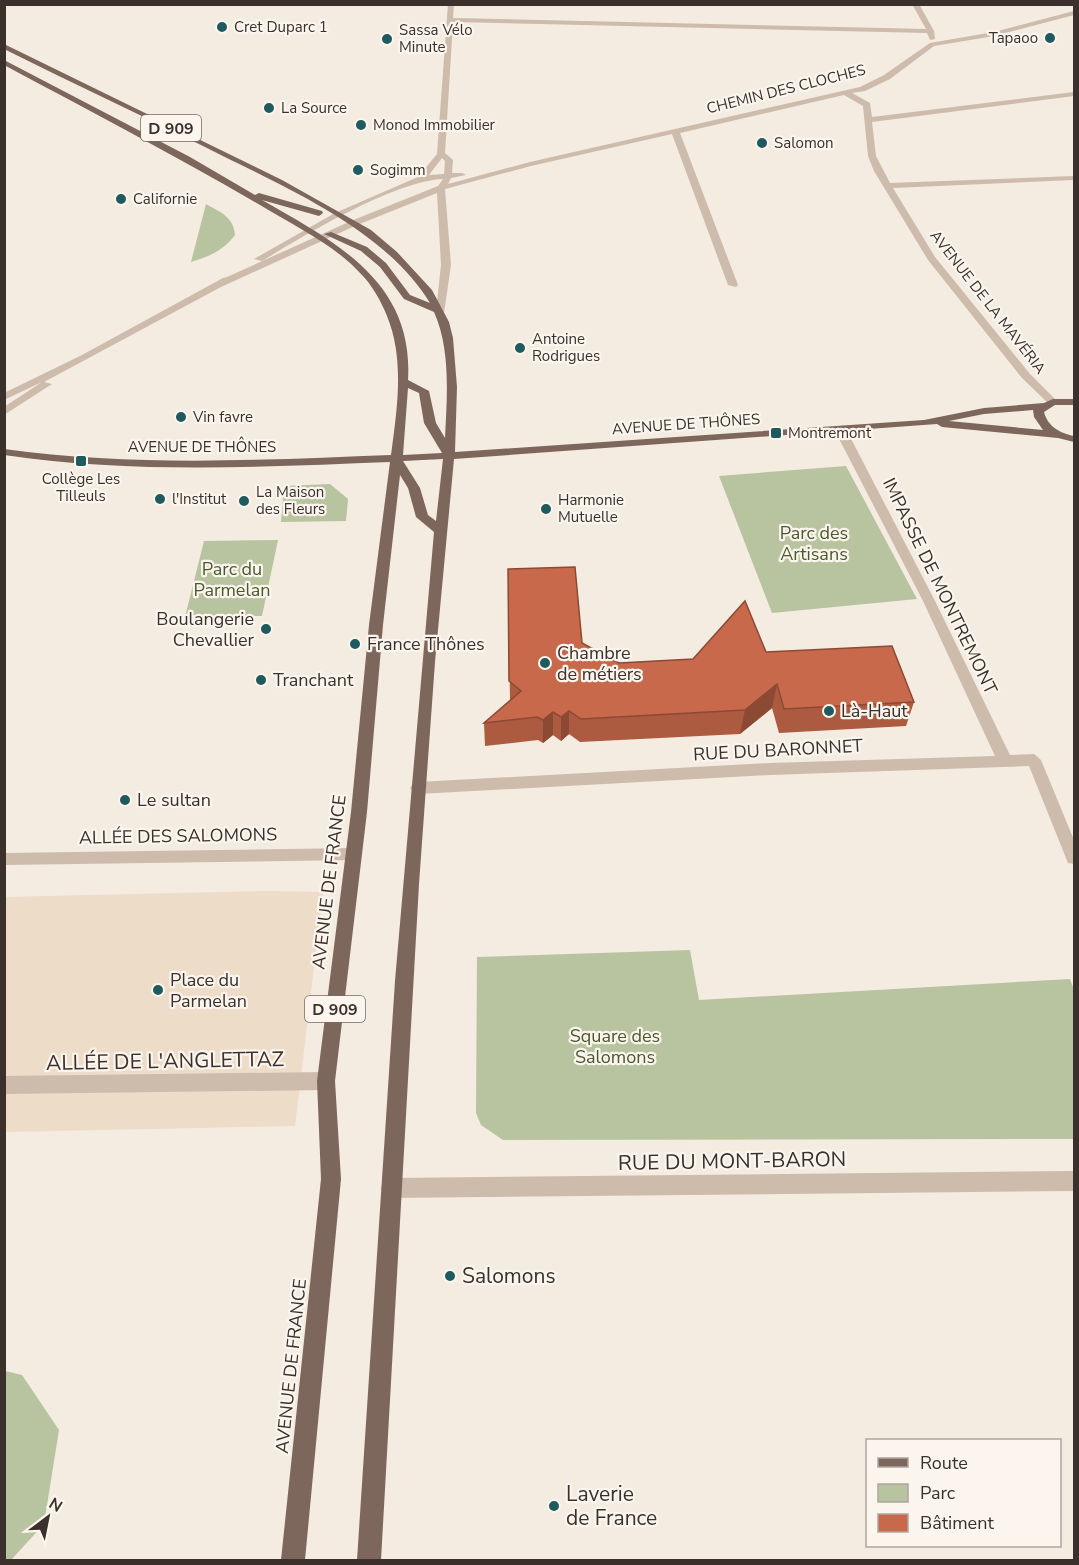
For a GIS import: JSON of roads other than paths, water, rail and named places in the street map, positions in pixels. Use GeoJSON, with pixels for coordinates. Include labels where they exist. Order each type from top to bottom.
{"type":"FeatureCollection","features":[{"type":"Feature","properties":{"kind":"main road","name":"D 909"},"geometry":{"type":"LineString","coordinates":[[4,46],[93,92],[142,112],[333,215]]}},
{"type":"Feature","properties":{"kind":"main road","name":"D 909"},"geometry":{"type":"LineString","coordinates":[[4,62],[308,229]]}},
{"type":"Feature","properties":{"kind":"main road"},"geometry":{"type":"LineString","coordinates":[[246,193],[333,215],[354,224],[385,245],[419,282],[441,311],[448,338],[451,374],[450,456],[418,788],[369,1560]]}},
{"type":"Feature","properties":{"kind":"main road"},"geometry":{"type":"LineString","coordinates":[[308,229],[364,249],[384,266],[407,297],[441,311]]}},
{"type":"Feature","properties":{"kind":"main road","name":"AVENUE DE FRANCE"},"geometry":{"type":"LineString","coordinates":[[293,1560],[331,1179],[326,1081],[404,382],[401,341],[385,300],[364,272],[326,236]]}},
{"type":"Feature","properties":{"kind":"main road"},"geometry":{"type":"LineString","coordinates":[[404,382],[423,391],[430,423],[450,456]]}},
{"type":"Feature","properties":{"kind":"main road","name":"AVENUE DE THÔNES"},"geometry":{"type":"LineString","coordinates":[[4,462],[43,459],[184,464],[450,456],[924,423],[984,411],[1074,402]]}},
{"type":"Feature","properties":{"kind":"main road"},"geometry":{"type":"LineString","coordinates":[[1048,404],[1038,411],[1039,420],[1058,435]]}},
{"type":"Feature","properties":{"kind":"main road","name":"AVENUE DE THÔNES"},"geometry":{"type":"LineString","coordinates":[[924,423],[1058,435],[1074,439]]}},
{"type":"Feature","properties":{"kind":"main road","name":"AVENUE DE THÔNES"},"geometry":{"type":"LineString","coordinates":[[4,452],[43,459]]}},
{"type":"Feature","properties":{"kind":"main road"},"geometry":{"type":"LineString","coordinates":[[396,459],[414,488],[422,517],[441,531]]}},
{"type":"Feature","properties":{"kind":"street"},"geometry":{"type":"LineString","coordinates":[[421,179],[441,154],[451,4]]}},
{"type":"Feature","properties":{"kind":"street"},"geometry":{"type":"LineString","coordinates":[[915,4],[930,31],[932,44]]}},
{"type":"Feature","properties":{"kind":"street","name":"CHEMIN DES CLOCHES"},"geometry":{"type":"LineString","coordinates":[[326,236],[441,188],[530,164],[846,93],[879,81],[932,44],[994,34],[1074,13]]}},
{"type":"Feature","properties":{"kind":"street"},"geometry":{"type":"LineString","coordinates":[[450,20],[930,31]]}},
{"type":"Feature","properties":{"kind":"street","name":"AVENUE DE LA MAVÉRIA"},"geometry":{"type":"LineString","coordinates":[[846,93],[867,105],[872,156],[885,186],[931,258],[1048,404]]}},
{"type":"Feature","properties":{"kind":"street"},"geometry":{"type":"LineString","coordinates":[[868,120],[1074,94]]}},
{"type":"Feature","properties":{"kind":"street"},"geometry":{"type":"LineString","coordinates":[[675,131],[733,285]]}},
{"type":"Feature","properties":{"kind":"street"},"geometry":{"type":"LineString","coordinates":[[441,154],[449,160],[448,177],[441,188],[446,265],[441,311]]}},
{"type":"Feature","properties":{"kind":"street","name":"CHEMIN DES CLOCHES"},"geometry":{"type":"LineString","coordinates":[[308,229],[333,215],[421,179],[530,164]]}},
{"type":"Feature","properties":{"kind":"street"},"geometry":{"type":"LineString","coordinates":[[885,186],[1074,178]]}},
{"type":"Feature","properties":{"kind":"street"},"geometry":{"type":"LineString","coordinates":[[4,396],[86,357],[219,284],[308,229]]}},
{"type":"Feature","properties":{"kind":"street"},"geometry":{"type":"LineString","coordinates":[[219,284],[326,236]]}},
{"type":"Feature","properties":{"kind":"street"},"geometry":{"type":"LineString","coordinates":[[4,412],[86,357]]}},
{"type":"Feature","properties":{"kind":"street","name":"IMPASSE DE MONTREMONT"},"geometry":{"type":"LineString","coordinates":[[840,429],[929,601],[1005,761]]}},
{"type":"Feature","properties":{"kind":"street","name":"RUE DU BARONNET"},"geometry":{"type":"LineString","coordinates":[[418,788],[770,769],[1034,760],[1074,858]]}},
{"type":"Feature","properties":{"kind":"street","name":"ALLÉE DES SALOMONS"},"geometry":{"type":"LineString","coordinates":[[4,859],[353,854]]}},
{"type":"Feature","properties":{"kind":"street","name":"ALLÉE DE L'ANGLETTAZ"},"geometry":{"type":"LineString","coordinates":[[4,1085],[326,1081]]}},
{"type":"Feature","properties":{"kind":"street","name":"RUE DU MONT-BARON"},"geometry":{"type":"LineString","coordinates":[[391,1188],[1074,1181]]}},
{"type":"Feature","properties":{"kind":"place","name":"Cret Duparc 1"},"geometry":{"type":"Point","coordinates":[222,27]}},
{"type":"Feature","properties":{"kind":"place","name":"Tapaoo"},"geometry":{"type":"Point","coordinates":[1050,38]}},
{"type":"Feature","properties":{"kind":"place","name":"Sassa Vélo Minute"},"geometry":{"type":"Point","coordinates":[387,39]}},
{"type":"Feature","properties":{"kind":"place","name":"La Source"},"geometry":{"type":"Point","coordinates":[269,108]}},
{"type":"Feature","properties":{"kind":"place","name":"Monod Immobilier"},"geometry":{"type":"Point","coordinates":[361,125]}},
{"type":"Feature","properties":{"kind":"place","name":"Salomon"},"geometry":{"type":"Point","coordinates":[762,143]}},
{"type":"Feature","properties":{"kind":"place","name":"Sogimm"},"geometry":{"type":"Point","coordinates":[358,170]}},
{"type":"Feature","properties":{"kind":"place","name":"Californie"},"geometry":{"type":"Point","coordinates":[121,199]}},
{"type":"Feature","properties":{"kind":"place","name":"Antoine Rodrigues"},"geometry":{"type":"Point","coordinates":[520,348]}},
{"type":"Feature","properties":{"kind":"place","name":"Vin favre"},"geometry":{"type":"Point","coordinates":[181,417]}},
{"type":"Feature","properties":{"kind":"place","name":"Montremont"},"geometry":{"type":"Point","coordinates":[776,433]}},
{"type":"Feature","properties":{"kind":"place","name":"Collège Les Tilleuls"},"geometry":{"type":"Point","coordinates":[81,461]}},
{"type":"Feature","properties":{"kind":"place","name":"l'Institut"},"geometry":{"type":"Point","coordinates":[160,499]}},
{"type":"Feature","properties":{"kind":"place","name":"La Maison des Fleurs"},"geometry":{"type":"Point","coordinates":[244,501]}},
{"type":"Feature","properties":{"kind":"place","name":"Harmonie Mutuelle"},"geometry":{"type":"Point","coordinates":[546,509]}},
{"type":"Feature","properties":{"kind":"place","name":"Boulangerie Chevallier"},"geometry":{"type":"Point","coordinates":[266,629]}},
{"type":"Feature","properties":{"kind":"place","name":"France Thônes"},"geometry":{"type":"Point","coordinates":[355,644]}},
{"type":"Feature","properties":{"kind":"place","name":"Chambre de métiers"},"geometry":{"type":"Point","coordinates":[545,663]}},
{"type":"Feature","properties":{"kind":"place","name":"Tranchant"},"geometry":{"type":"Point","coordinates":[261,680]}},
{"type":"Feature","properties":{"kind":"place","name":"Là-Haut"},"geometry":{"type":"Point","coordinates":[829,711]}},
{"type":"Feature","properties":{"kind":"place","name":"Le sultan"},"geometry":{"type":"Point","coordinates":[125,800]}},
{"type":"Feature","properties":{"kind":"place","name":"Place du Parmelan"},"geometry":{"type":"Point","coordinates":[158,990]}},
{"type":"Feature","properties":{"kind":"place","name":"Salomons"},"geometry":{"type":"Point","coordinates":[450,1276]}},
{"type":"Feature","properties":{"kind":"place","name":"Laverie de France"},"geometry":{"type":"Point","coordinates":[554,1506]}},
{"type":"Feature","properties":{"kind":"park label","name":"Parc des Artisans"},"geometry":{"type":"Point","coordinates":[814,543]}},
{"type":"Feature","properties":{"kind":"park label","name":"Parc du Parmelan"},"geometry":{"type":"Point","coordinates":[232,579]}},
{"type":"Feature","properties":{"kind":"park label","name":"Square des Salomons"},"geometry":{"type":"Point","coordinates":[615,1046]}}]}
